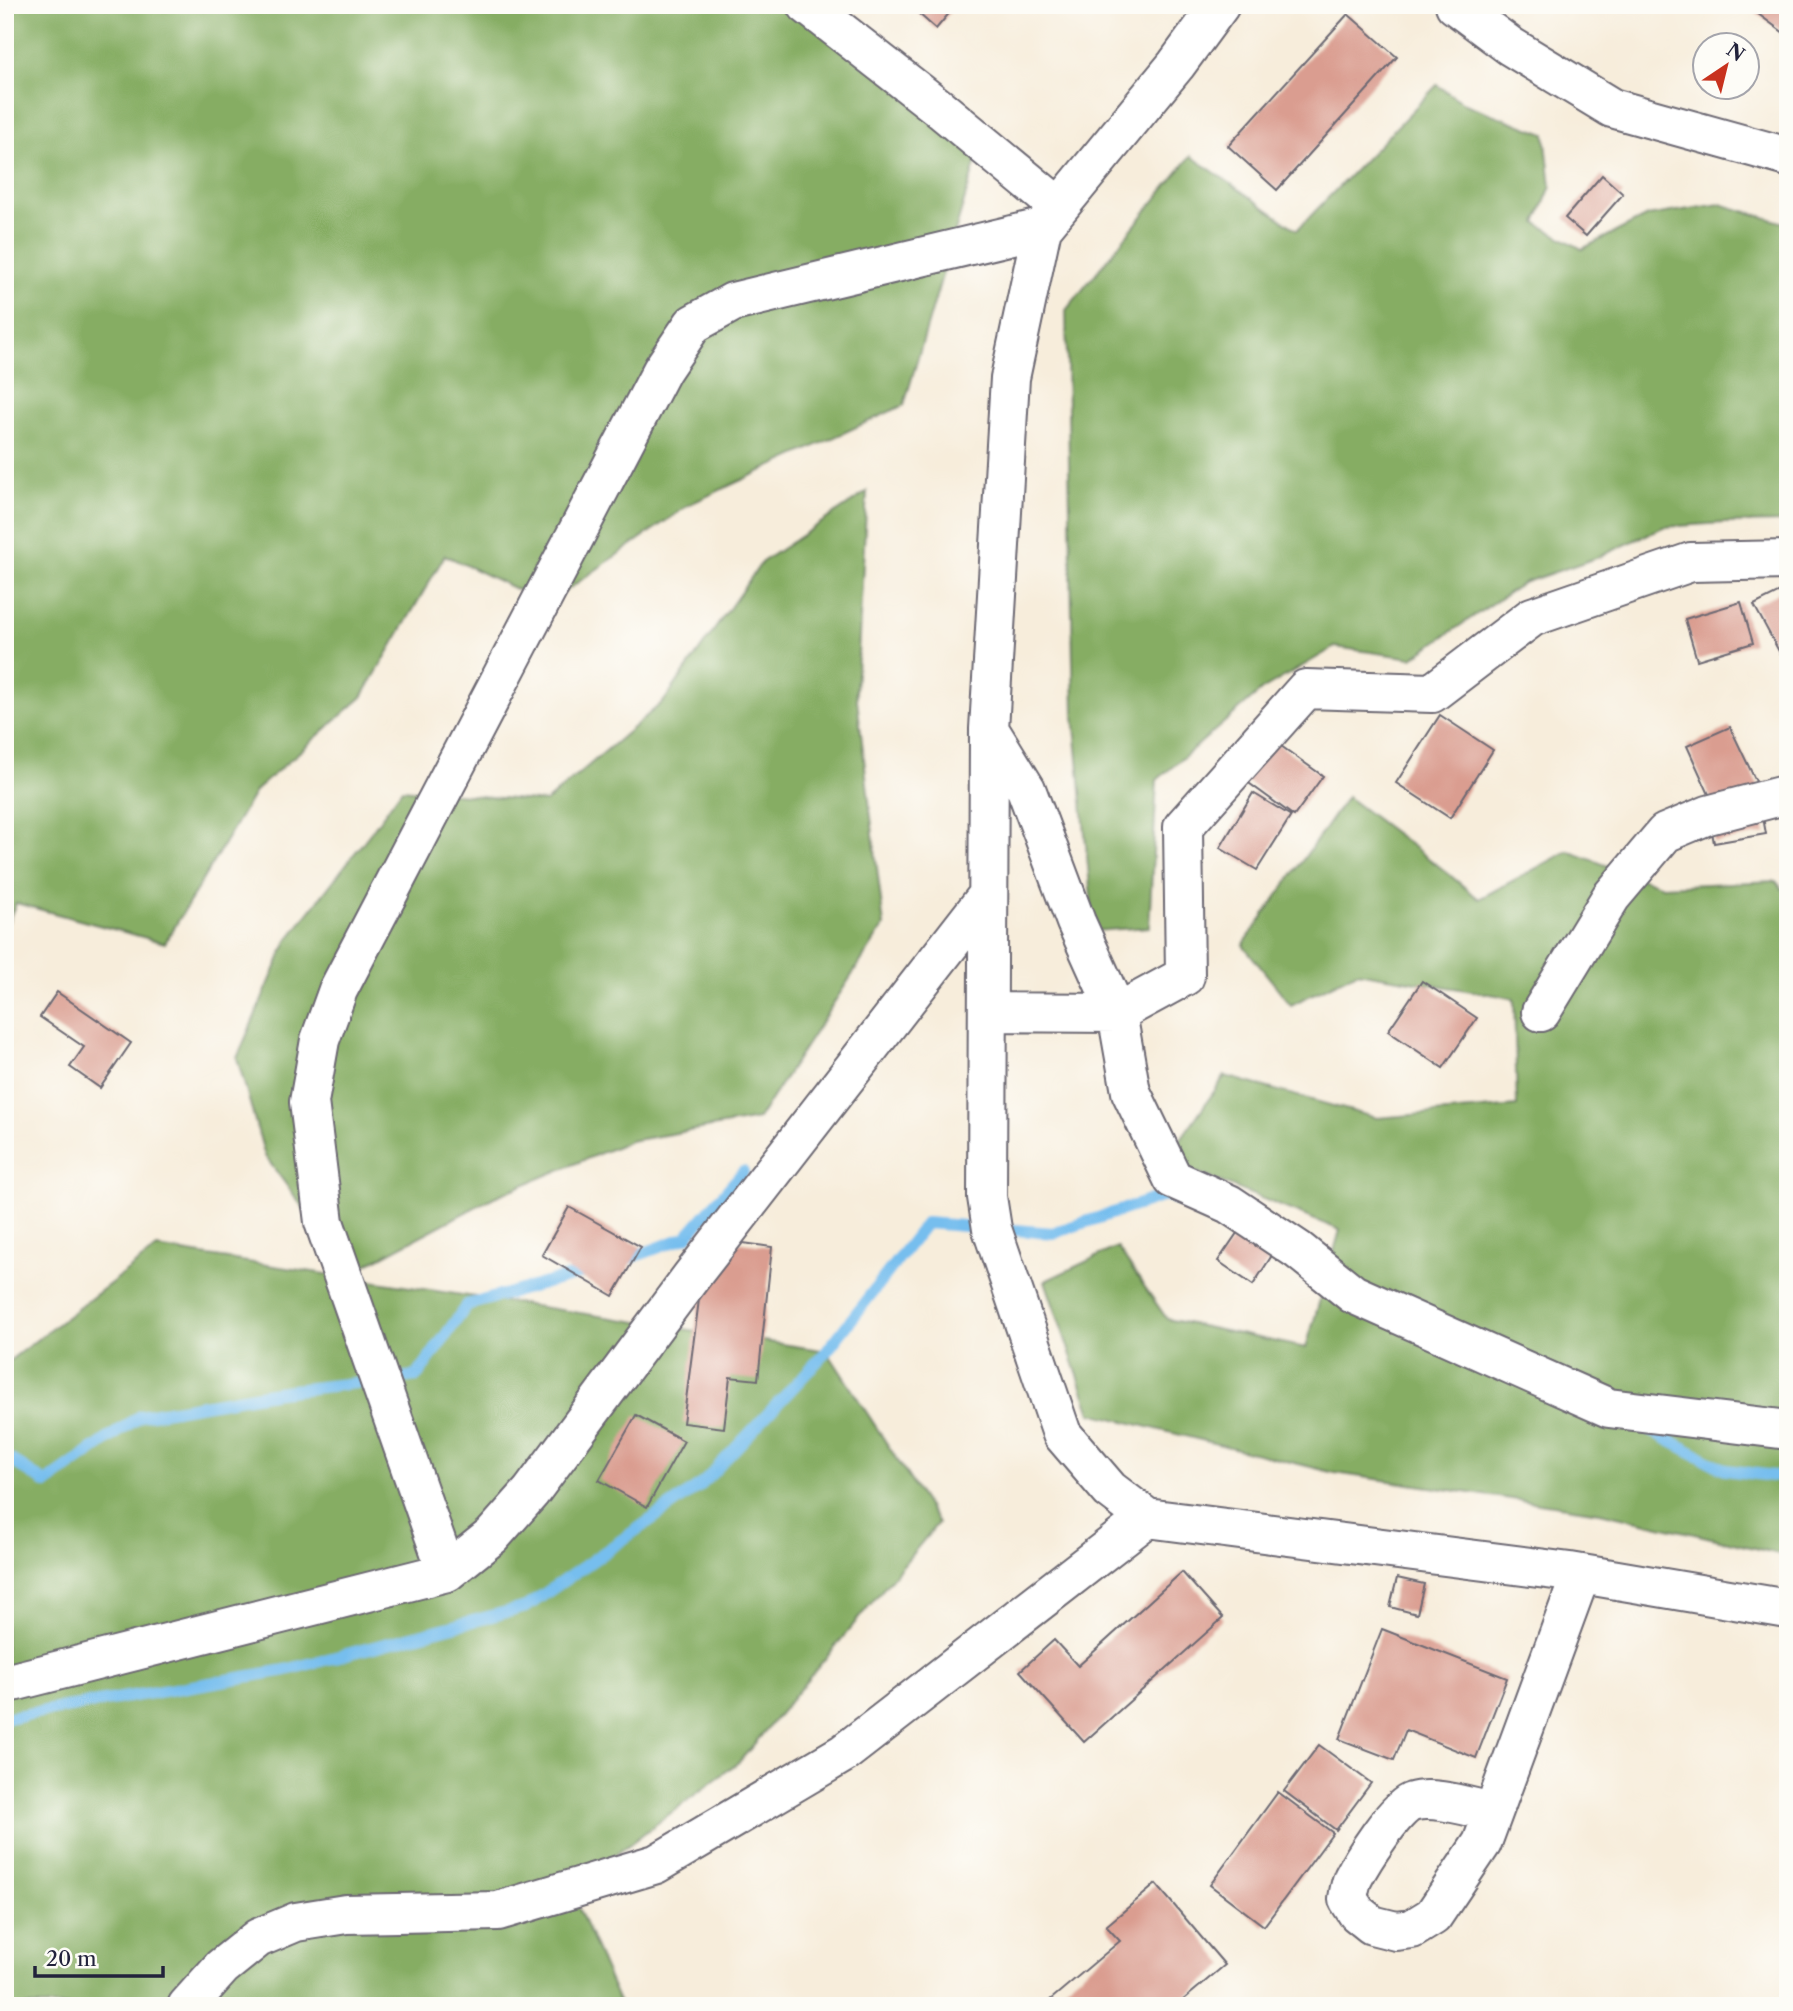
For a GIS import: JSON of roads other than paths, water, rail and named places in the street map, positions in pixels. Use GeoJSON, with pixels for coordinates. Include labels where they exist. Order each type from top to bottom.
{"type":"FeatureCollection","features":[{"type":"Feature","properties":{"kind":"street"},"geometry":{"type":"LineString","coordinates":[[807,5],[939,107],[1051,218]]}},
{"type":"Feature","properties":{"kind":"street"},"geometry":{"type":"LineString","coordinates":[[1220,5],[1176,65],[1051,218],[1010,378],[989,729],[987,1197],[992,1229],[1062,1433],[1110,1490],[1147,1518],[1581,1574],[1788,1609]]}},
{"type":"Feature","properties":{"kind":"street"},"geometry":{"type":"LineString","coordinates":[[1455,5],[1510,46],[1612,108],[1788,157]]}},
{"type":"Feature","properties":{"kind":"street"},"geometry":{"type":"LineString","coordinates":[[447,1572],[324,1222],[309,1102],[320,1040],[338,990],[662,370],[693,324],[733,302],[1051,218]]}},
{"type":"Feature","properties":{"kind":"street"},"geometry":{"type":"LineString","coordinates":[[988,1013],[1117,1013],[1185,976],[1183,827],[1306,688],[1432,694],[1532,617],[1691,562],[1788,559]]}},
{"type":"Feature","properties":{"kind":"street"},"geometry":{"type":"LineString","coordinates":[[989,729],[1026,789],[1076,922],[1117,1013],[1131,1092],[1173,1179],[1229,1204],[1298,1250],[1353,1294],[1609,1408],[1788,1430]]}},
{"type":"Feature","properties":{"kind":"street"},"geometry":{"type":"LineString","coordinates":[[1541,1012],[1611,897],[1665,833],[1708,815],[1788,794]]}},
{"type":"Feature","properties":{"kind":"street"},"geometry":{"type":"LineString","coordinates":[[5,1684],[447,1572],[492,1536],[531,1492],[691,1277],[988,895]]}},
{"type":"Feature","properties":{"kind":"street"},"geometry":{"type":"LineString","coordinates":[[187,2006],[222,1968],[258,1938],[296,1922],[346,1914],[498,1911],[656,1864],[844,1753],[1147,1518]]}},
{"type":"Feature","properties":{"kind":"street"},"geometry":{"type":"LineString","coordinates":[[1493,1812],[1581,1574]]}},
{"type":"Feature","properties":{"kind":"waterway"},"geometry":{"type":"LineString","coordinates":[[623,1261],[686,1237],[743,1172]]}},
{"type":"Feature","properties":{"kind":"waterway"},"geometry":{"type":"LineString","coordinates":[[5,1718],[286,1670],[526,1607],[702,1484],[827,1351],[926,1223],[1053,1233],[1167,1195],[1179,1200]]}},
{"type":"Feature","properties":{"kind":"waterway"},"geometry":{"type":"LineString","coordinates":[[5,1456],[46,1483],[140,1416],[277,1392],[417,1376],[467,1305],[589,1271]]}},
{"type":"Feature","properties":{"kind":"waterway"},"geometry":{"type":"LineString","coordinates":[[1642,1426],[1726,1470],[1788,1478]]}}]}
